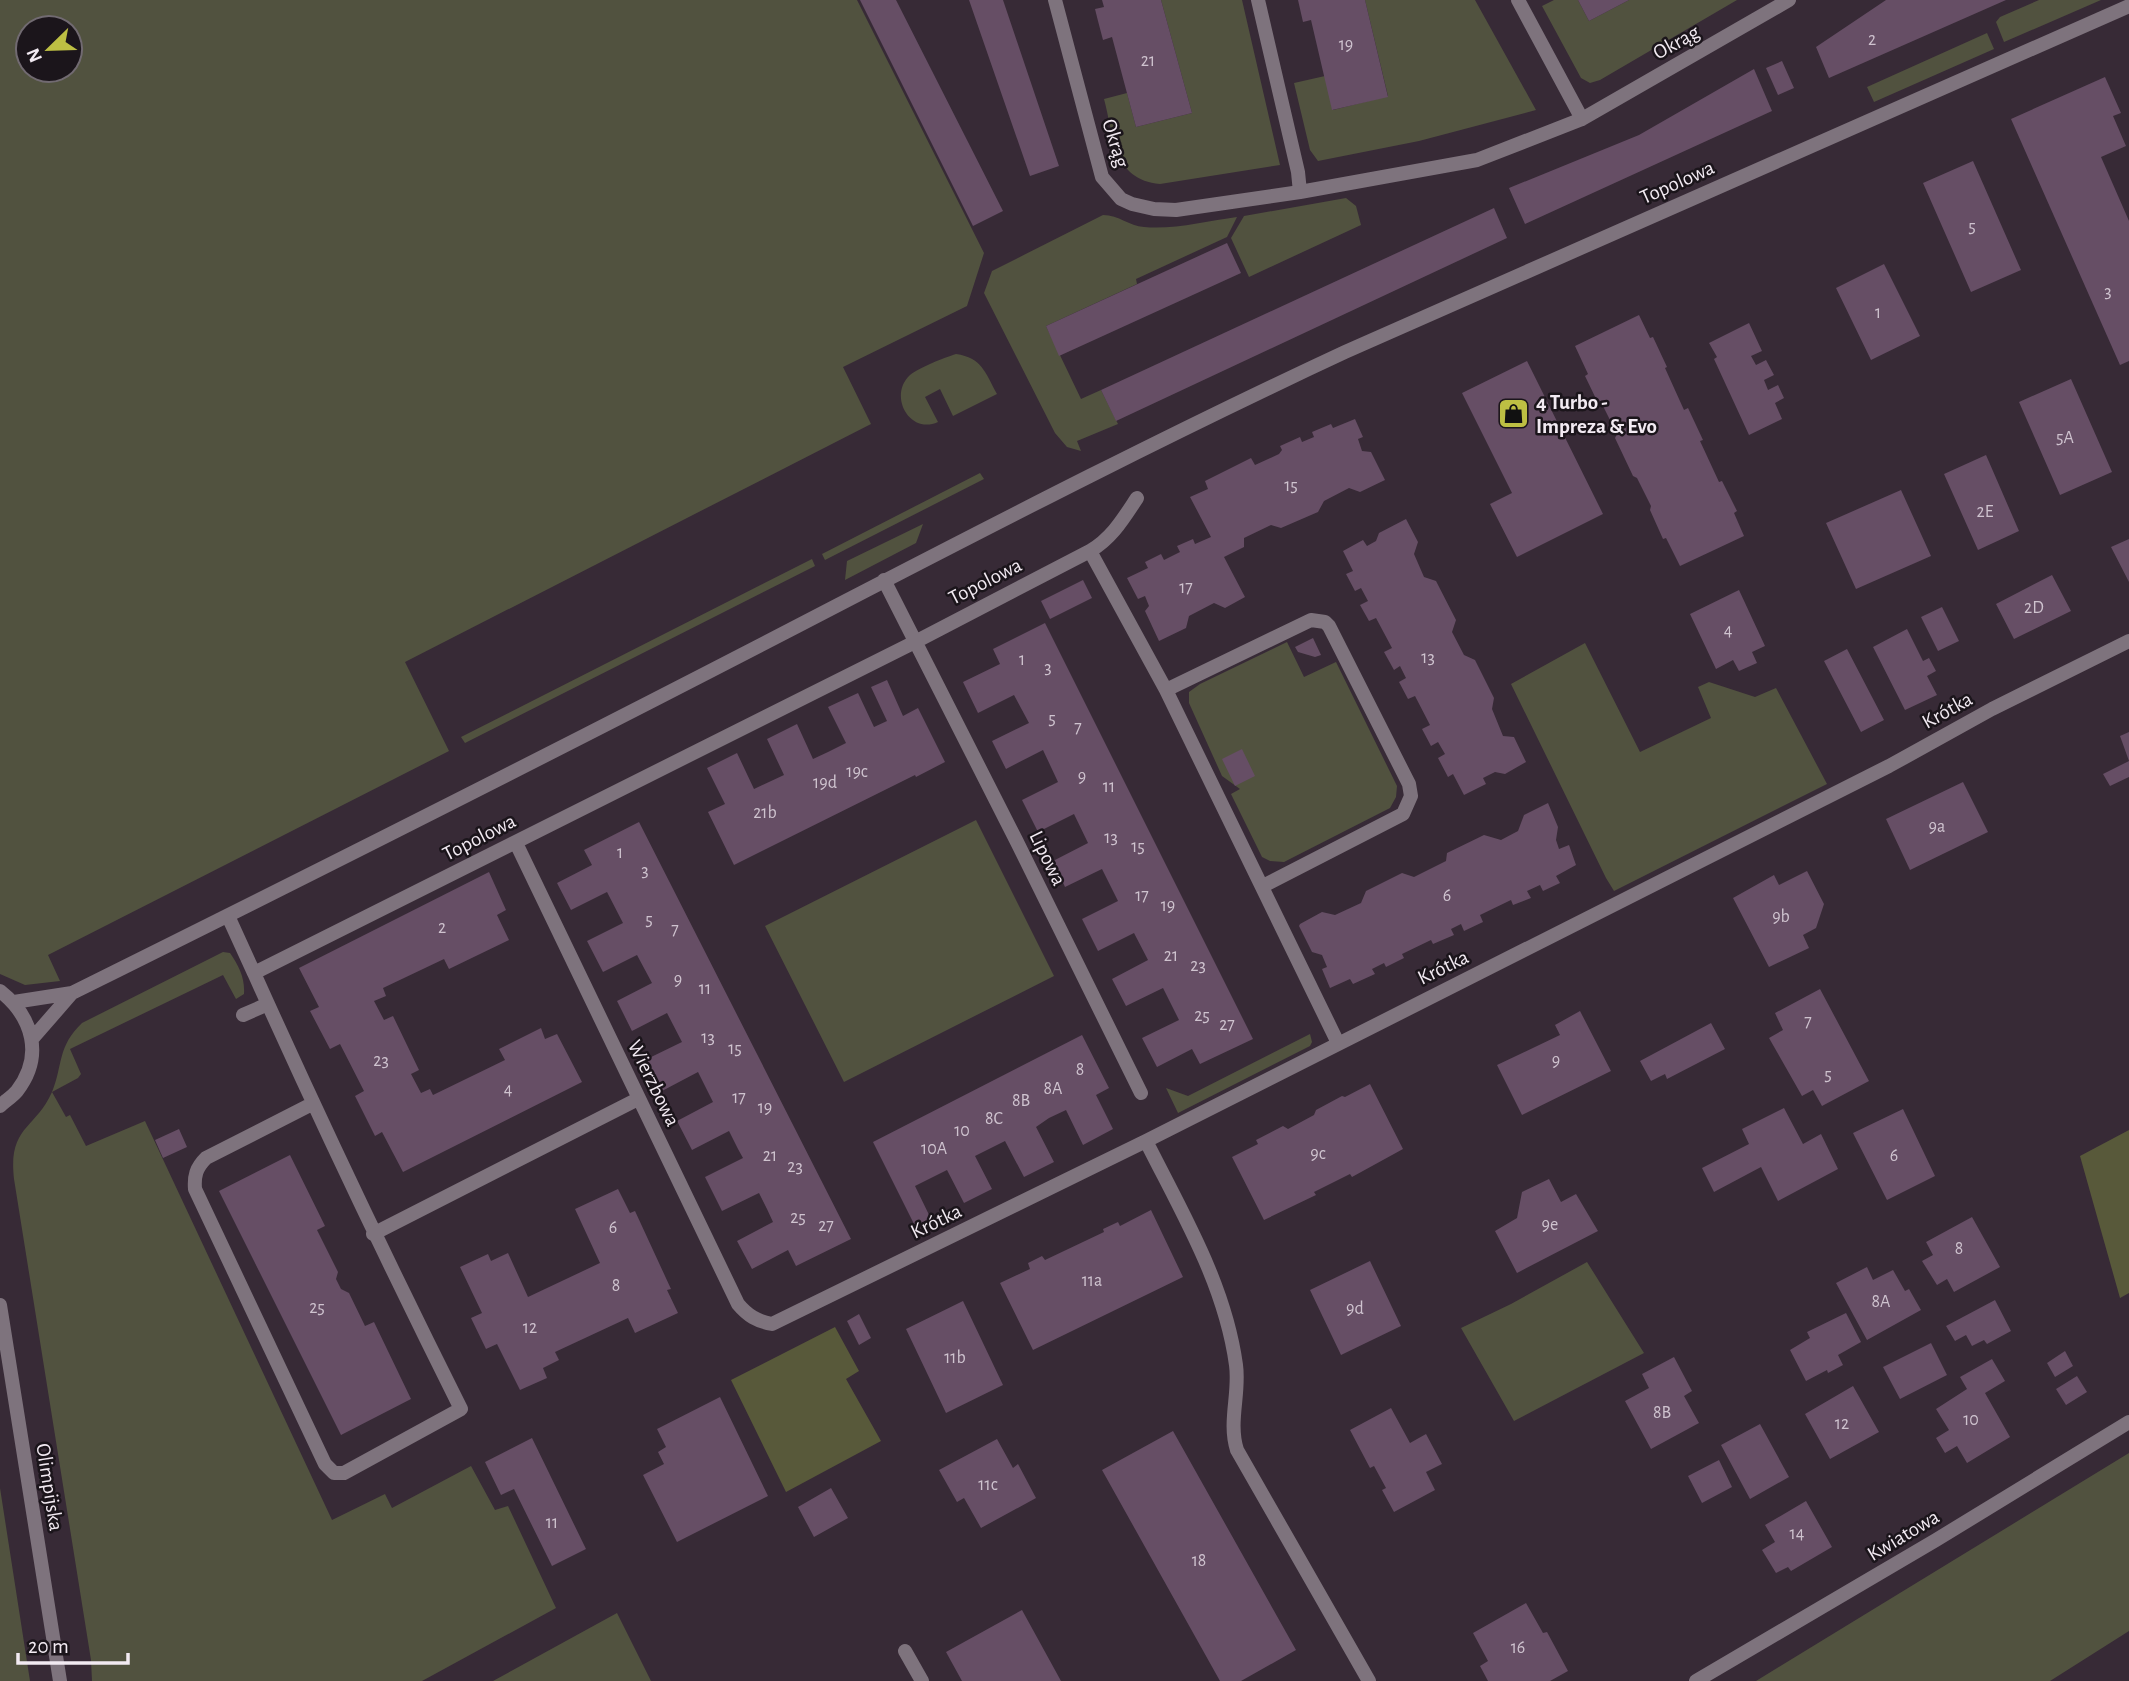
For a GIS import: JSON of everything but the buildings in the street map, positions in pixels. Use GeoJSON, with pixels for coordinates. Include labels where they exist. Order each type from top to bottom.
{"type":"FeatureCollection","features":[{"type":"Feature","properties":{"kind":"street","name":"Okrąg"},"geometry":{"type":"LineString","coordinates":[[1055,0],[1102,177],[1121,199],[1154,209],[1176,211],[1477,160],[1582,119],[1790,0]]}},
{"type":"Feature","properties":{"kind":"street"},"geometry":{"type":"LineString","coordinates":[[1258,0],[1298,172],[1300,192]]}},
{"type":"Feature","properties":{"kind":"street"},"geometry":{"type":"LineString","coordinates":[[1518,0],[1582,119]]}},
{"type":"Feature","properties":{"kind":"street","name":"Topolowa"},"geometry":{"type":"LineString","coordinates":[[72,993],[1243,399],[2129,6]]}},
{"type":"Feature","properties":{"kind":"street","name":"Topolowa"},"geometry":{"type":"LineString","coordinates":[[254,973],[915,642],[1090,551],[1116,530],[1137,498]]}},
{"type":"Feature","properties":{"kind":"street"},"geometry":{"type":"LineString","coordinates":[[1090,551],[1166,690],[1338,1043]]}},
{"type":"Feature","properties":{"kind":"street","name":"Lipowa"},"geometry":{"type":"LineString","coordinates":[[884,580],[1141,1093]]}},
{"type":"Feature","properties":{"kind":"street"},"geometry":{"type":"LineString","coordinates":[[1166,690],[1311,620],[1325,622],[1409,784],[1411,796],[1403,814],[1263,886]]}},
{"type":"Feature","properties":{"kind":"street","name":"Krótka"},"geometry":{"type":"LineString","coordinates":[[772,1324],[1146,1141],[1889,766],[1992,709],[2129,641]]}},
{"type":"Feature","properties":{"kind":"street","name":"Wierzbowa"},"geometry":{"type":"LineString","coordinates":[[516,842],[738,1304],[758,1321],[772,1324]]}},
{"type":"Feature","properties":{"kind":"street"},"geometry":{"type":"LineString","coordinates":[[228,916],[373,1234],[461,1409],[344,1473],[334,1473],[325,1464],[195,1189],[194,1179],[197,1167],[206,1158],[312,1104]]}},
{"type":"Feature","properties":{"kind":"street"},"geometry":{"type":"LineString","coordinates":[[0,991],[14,1002],[26,1020],[32,1039],[32,1059],[26,1077],[15,1094],[2,1104],[0,1119]]}},
{"type":"Feature","properties":{"kind":"street"},"geometry":{"type":"LineString","coordinates":[[14,1002],[72,993]]}},
{"type":"Feature","properties":{"kind":"street"},"geometry":{"type":"LineString","coordinates":[[32,1039],[72,993]]}},
{"type":"Feature","properties":{"kind":"street"},"geometry":{"type":"LineString","coordinates":[[243,1015],[268,1004]]}},
{"type":"Feature","properties":{"kind":"street"},"geometry":{"type":"LineString","coordinates":[[373,1234],[638,1099]]}},
{"type":"Feature","properties":{"kind":"street"},"geometry":{"type":"LineString","coordinates":[[1146,1141],[1212,1273],[1223,1307],[1237,1367],[1233,1438],[1237,1450],[1369,1681]]}},
{"type":"Feature","properties":{"kind":"street","name":"Olimpijska"},"geometry":{"type":"LineString","coordinates":[[0,1305],[60,1679]]}},
{"type":"Feature","properties":{"kind":"street","name":"Kwiatowa"},"geometry":{"type":"LineString","coordinates":[[1696,1681],[1936,1540],[2129,1422]]}},
{"type":"Feature","properties":{"kind":"street"},"geometry":{"type":"LineString","coordinates":[[905,1651],[922,1681]]}},
{"type":"Feature","properties":{"kind":"green space"},"geometry":{"type":"Polygon","coordinates":[[[0,0],[857,0],[984,253],[967,306],[843,367],[871,424],[405,662],[449,751],[48,955],[60,981],[25,985],[0,974],[0,0]]]}},
{"type":"Feature","properties":{"kind":"green space"},"geometry":{"type":"Polygon","coordinates":[[[1161,0],[1242,0],[1280,165],[1160,184],[1145,181],[1124,165],[1114,141],[1104,99],[1127,93],[1136,127],[1192,113],[1161,0]]]}},
{"type":"Feature","properties":{"kind":"green space"},"geometry":{"type":"Polygon","coordinates":[[[1365,0],[1475,0],[1536,110],[1419,141],[1318,161],[1310,150],[1294,83],[1325,76],[1333,110],[1388,96],[1365,0]]]}},
{"type":"Feature","properties":{"kind":"green space"},"geometry":{"type":"Polygon","coordinates":[[[1554,0],[1578,0],[1589,21],[1629,0],[1737,0],[1600,80],[1590,83],[1581,78],[1542,6],[1554,0]]]}},
{"type":"Feature","properties":{"kind":"green space"},"geometry":{"type":"Polygon","coordinates":[[[2039,0],[2101,0],[2004,42],[1996,22],[2000,17],[2039,0]]]}},
{"type":"Feature","properties":{"kind":"green space"},"geometry":{"type":"Polygon","coordinates":[[[1987,33],[1994,49],[1874,102],[1867,87],[1987,33]]]}},
{"type":"Feature","properties":{"kind":"green space"},"geometry":{"type":"Polygon","coordinates":[[[1346,198],[1356,206],[1361,225],[1249,277],[1231,238],[1244,216],[1346,198]]]}},
{"type":"Feature","properties":{"kind":"green space"},"geometry":{"type":"Polygon","coordinates":[[[1103,215],[1155,228],[1237,217],[1227,237],[1136,279],[1137,284],[1046,326],[1081,399],[1101,390],[1118,424],[1077,441],[1081,451],[1067,447],[1055,433],[984,293],[992,271],[1103,215]]]}},
{"type":"Feature","properties":{"kind":"green space"},"geometry":{"type":"Polygon","coordinates":[[[956,354],[977,363],[986,373],[997,394],[953,416],[940,389],[925,397],[938,422],[928,425],[918,423],[905,411],[901,393],[904,383],[920,369],[956,354]]]}},
{"type":"Feature","properties":{"kind":"green space"},"geometry":{"type":"Polygon","coordinates":[[[980,473],[984,479],[825,560],[822,554],[980,473]]]}},
{"type":"Feature","properties":{"kind":"green space"},"geometry":{"type":"Polygon","coordinates":[[[923,524],[916,543],[845,580],[847,561],[923,524]]]}},
{"type":"Feature","properties":{"kind":"green space"},"geometry":{"type":"Polygon","coordinates":[[[812,559],[815,566],[465,743],[461,737],[812,559]]]}},
{"type":"Feature","properties":{"kind":"green space"},"geometry":{"type":"Polygon","coordinates":[[[1287,642],[1304,677],[1336,662],[1397,786],[1396,797],[1390,808],[1284,862],[1270,861],[1262,857],[1231,794],[1240,789],[1222,776],[1189,703],[1189,692],[1200,684],[1287,642]]]}},
{"type":"Feature","properties":{"kind":"green space"},"geometry":{"type":"Polygon","coordinates":[[[1585,643],[1640,752],[1711,718],[1698,687],[1709,682],[1755,697],[1776,688],[1827,784],[1614,891],[1511,684],[1585,643]]]}},
{"type":"Feature","properties":{"kind":"green space"},"geometry":{"type":"Polygon","coordinates":[[[976,820],[1054,976],[844,1082],[765,926],[976,820]]]}},
{"type":"Feature","properties":{"kind":"green space"},"geometry":{"type":"Polygon","coordinates":[[[223,952],[230,953],[241,972],[244,994],[236,999],[223,975],[70,1049],[81,1074],[52,1092],[64,1048],[82,1023],[223,952]]]}},
{"type":"Feature","properties":{"kind":"green space"},"geometry":{"type":"Polygon","coordinates":[[[1310,1034],[1310,1046],[1178,1113],[1166,1088],[1188,1096],[1310,1034]]]}},
{"type":"Feature","properties":{"kind":"green space"},"geometry":{"type":"Polygon","coordinates":[[[52,1092],[66,1117],[70,1115],[86,1146],[145,1121],[332,1520],[385,1494],[392,1508],[471,1466],[495,1510],[508,1506],[556,1608],[422,1681],[92,1681],[91,1660],[14,1179],[13,1162],[19,1138],[52,1092]]]}},
{"type":"Feature","properties":{"kind":"green space"},"geometry":{"type":"Polygon","coordinates":[[[2129,1130],[2129,1293],[2120,1298],[2080,1156],[2129,1130]]]}},
{"type":"Feature","properties":{"kind":"green space"},"geometry":{"type":"Polygon","coordinates":[[[1587,1262],[1644,1353],[1514,1421],[1461,1328],[1587,1262]]]}},
{"type":"Feature","properties":{"kind":"green space"},"geometry":{"type":"Polygon","coordinates":[[[835,1327],[859,1371],[846,1379],[881,1441],[786,1492],[731,1380],[835,1327]]]}},
{"type":"Feature","properties":{"kind":"green space"},"geometry":{"type":"Polygon","coordinates":[[[2129,1453],[2129,1631],[2050,1681],[1756,1681],[2129,1453]]]}},
{"type":"Feature","properties":{"kind":"green space"},"geometry":{"type":"Polygon","coordinates":[[[0,1488],[30,1681],[0,1681],[0,1488]]]}},
{"type":"Feature","properties":{"kind":"green space"},"geometry":{"type":"Polygon","coordinates":[[[617,1613],[651,1681],[493,1681],[617,1613]]]}},
{"type":"Feature","properties":{"kind":"place","name":"4 Turbo - Impreza & Evo"},"geometry":{"type":"Point","coordinates":[1513,414]}}]}
